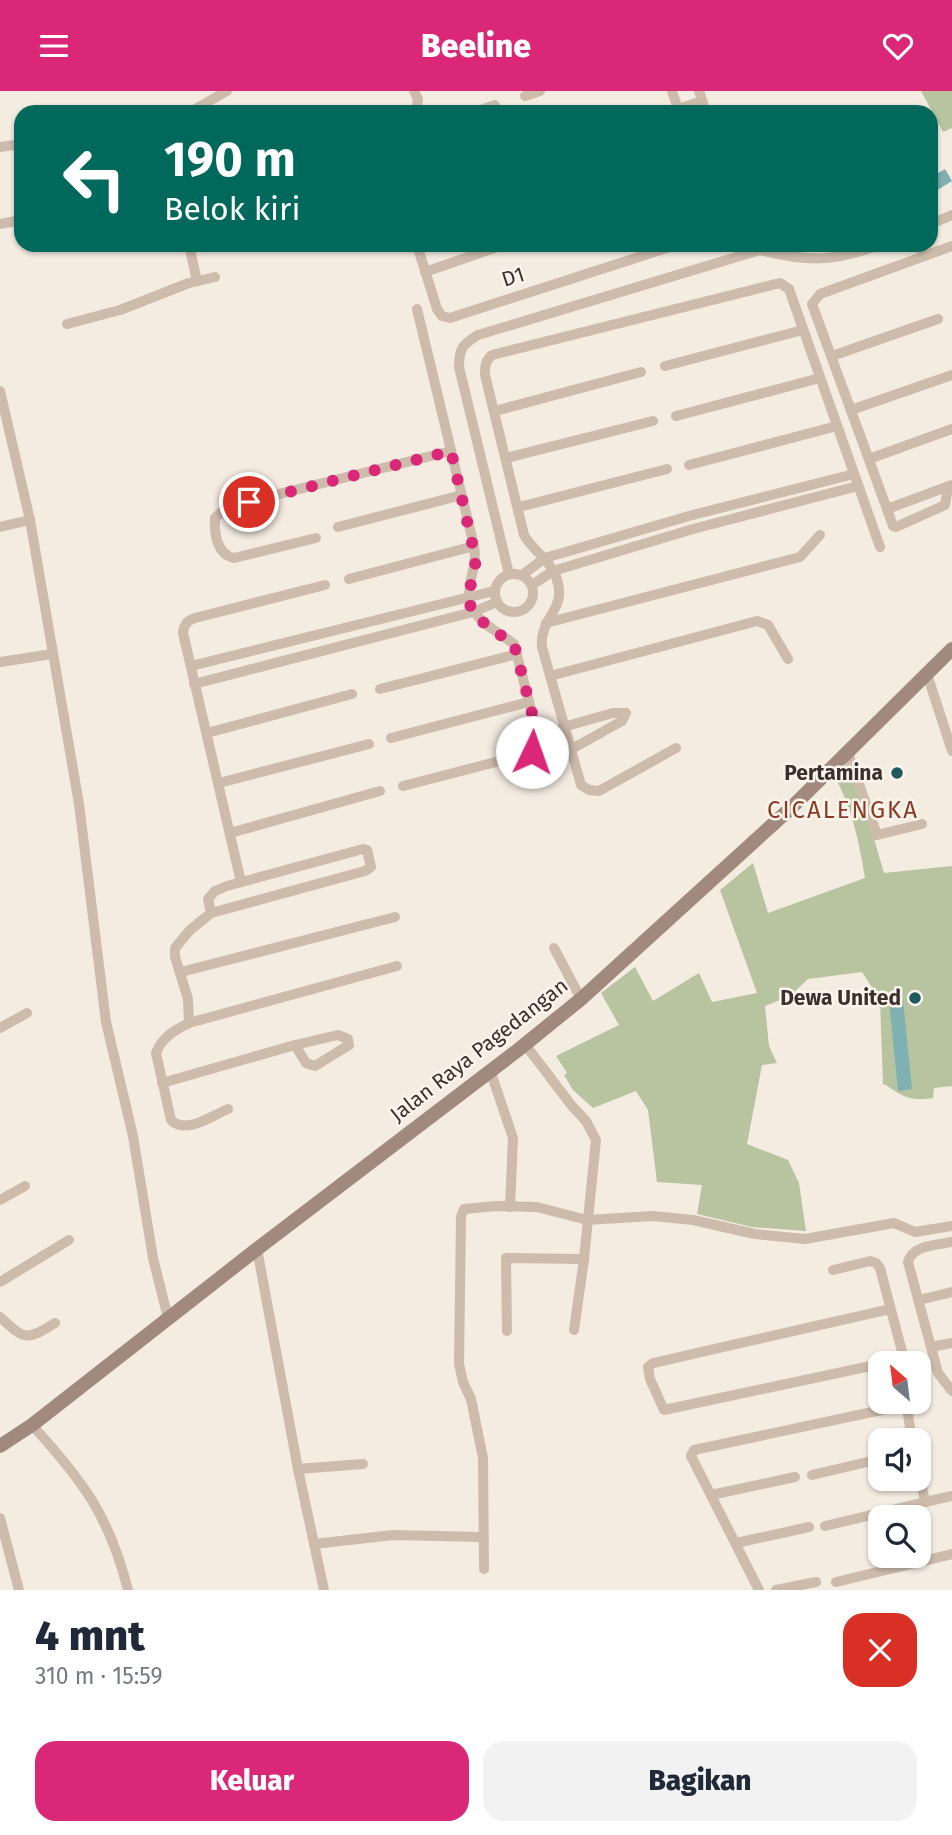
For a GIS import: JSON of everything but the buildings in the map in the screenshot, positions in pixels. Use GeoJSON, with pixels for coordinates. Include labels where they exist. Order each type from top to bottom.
{"type":"FeatureCollection","features":[{"type":"Feature","properties":{"kind":"street"},"geometry":{"type":"LineString","coordinates":[[202,105],[227,91]]}},
{"type":"Feature","properties":{"kind":"street"},"geometry":{"type":"LineString","coordinates":[[526,96],[540,91]]}},
{"type":"Feature","properties":{"kind":"street"},"geometry":{"type":"LineString","coordinates":[[685,105],[701,96]]}},
{"type":"Feature","properties":{"kind":"street"},"geometry":{"type":"LineString","coordinates":[[191,252],[197,281]]}},
{"type":"Feature","properties":{"kind":"street"},"geometry":{"type":"LineString","coordinates":[[419,252],[425,271],[482,252]]}},
{"type":"Feature","properties":{"kind":"street","name":"D1"},"geometry":{"type":"LineString","coordinates":[[425,271],[437,309],[442,316],[450,318],[654,252]]}},
{"type":"Feature","properties":{"kind":"street"},"geometry":{"type":"LineString","coordinates":[[509,574],[459,367],[458,352],[463,345],[478,335],[743,252]]}},
{"type":"Feature","properties":{"kind":"street"},"geometry":{"type":"LineString","coordinates":[[773,252],[790,258],[811,260],[859,252]]}},
{"type":"Feature","properties":{"kind":"street"},"geometry":{"type":"LineString","coordinates":[[932,252],[816,297],[812,305],[893,527],[945,505],[950,486]]}},
{"type":"Feature","properties":{"kind":"street"},"geometry":{"type":"LineString","coordinates":[[67,324],[120,310],[197,281],[215,277]]}},
{"type":"Feature","properties":{"kind":"street"},"geometry":{"type":"LineString","coordinates":[[676,748],[594,792],[581,785],[541,638],[560,596],[554,571],[545,558],[531,546],[524,534],[485,375],[485,365],[492,355],[780,283],[789,289],[880,547]]}},
{"type":"Feature","properties":{"kind":"street"},"geometry":{"type":"LineString","coordinates":[[403,786],[532,752],[537,748],[539,740],[514,644],[487,626],[472,611],[468,598],[476,560],[474,546],[417,309]]}},
{"type":"Feature","properties":{"kind":"street"},"geometry":{"type":"LineString","coordinates":[[832,356],[938,319]]}},
{"type":"Feature","properties":{"kind":"street"},"geometry":{"type":"LineString","coordinates":[[665,366],[803,330]]}},
{"type":"Feature","properties":{"kind":"street"},"geometry":{"type":"LineString","coordinates":[[495,411],[640,372]]}},
{"type":"Feature","properties":{"kind":"street"},"geometry":{"type":"LineString","coordinates":[[851,410],[952,375]]}},
{"type":"Feature","properties":{"kind":"street"},"geometry":{"type":"LineString","coordinates":[[676,416],[820,378]]}},
{"type":"Feature","properties":{"kind":"street"},"geometry":{"type":"LineString","coordinates":[[0,391],[30,520],[79,804],[106,1022],[133,1136],[153,1258],[168,1318]]}},
{"type":"Feature","properties":{"kind":"street"},"geometry":{"type":"LineString","coordinates":[[506,458],[653,421]]}},
{"type":"Feature","properties":{"kind":"street"},"geometry":{"type":"LineString","coordinates":[[689,465],[837,426]]}},
{"type":"Feature","properties":{"kind":"street"},"geometry":{"type":"LineString","coordinates":[[869,459],[952,429]]}},
{"type":"Feature","properties":{"kind":"street"},"geometry":{"type":"LineString","coordinates":[[316,538],[234,558],[229,557],[219,547],[215,518],[226,507],[451,451]]}},
{"type":"Feature","properties":{"kind":"street"},"geometry":{"type":"LineString","coordinates":[[519,507],[667,469]]}},
{"type":"Feature","properties":{"kind":"street"},"geometry":{"type":"LineString","coordinates":[[522,575],[545,558],[689,516],[854,474]]}},
{"type":"Feature","properties":{"kind":"street"},"geometry":{"type":"LineString","coordinates":[[532,585],[554,571],[692,529],[859,486]]}},
{"type":"Feature","properties":{"kind":"street"},"geometry":{"type":"LineString","coordinates":[[887,509],[950,486]]}},
{"type":"Feature","properties":{"kind":"street"},"geometry":{"type":"LineString","coordinates":[[338,527],[462,495]]}},
{"type":"Feature","properties":{"kind":"street"},"geometry":{"type":"LineString","coordinates":[[0,527],[30,520]]}},
{"type":"Feature","properties":{"kind":"street"},"geometry":{"type":"LineString","coordinates":[[546,623],[800,557],[820,535]]}},
{"type":"Feature","properties":{"kind":"street"},"geometry":{"type":"LineString","coordinates":[[349,579],[474,546]]}},
{"type":"Feature","properties":{"kind":"street"},"geometry":{"type":"LineString","coordinates":[[509,574],[522,575],[532,585],[533,597],[527,607],[517,612],[505,610],[496,602],[494,591],[499,580],[509,574]]}},
{"type":"Feature","properties":{"kind":"street"},"geometry":{"type":"LineString","coordinates":[[241,882],[183,633],[188,621],[325,585]]}},
{"type":"Feature","properties":{"kind":"street"},"geometry":{"type":"LineString","coordinates":[[191,666],[494,591]]}},
{"type":"Feature","properties":{"kind":"street"},"geometry":{"type":"LineString","coordinates":[[194,684],[472,611],[496,602]]}},
{"type":"Feature","properties":{"kind":"street"},"geometry":{"type":"LineString","coordinates":[[550,676],[757,621],[768,625],[788,659]]}},
{"type":"Feature","properties":{"kind":"street","name":"Jalan Raya Pagedangan"},"geometry":{"type":"LineString","coordinates":[[0,1447],[7,1436],[32,1425],[581,999],[792,807],[952,649]]}},
{"type":"Feature","properties":{"kind":"street"},"geometry":{"type":"LineString","coordinates":[[0,662],[52,654]]}},
{"type":"Feature","properties":{"kind":"street"},"geometry":{"type":"LineString","coordinates":[[380,689],[517,654]]}},
{"type":"Feature","properties":{"kind":"street"},"geometry":{"type":"LineString","coordinates":[[927,674],[952,751]]}},
{"type":"Feature","properties":{"kind":"street"},"geometry":{"type":"LineString","coordinates":[[207,733],[352,694]]}},
{"type":"Feature","properties":{"kind":"street"},"geometry":{"type":"LineString","coordinates":[[391,739],[529,702]]}},
{"type":"Feature","properties":{"kind":"street"},"geometry":{"type":"LineString","coordinates":[[564,727],[613,713],[626,713],[622,721],[570,750]]}},
{"type":"Feature","properties":{"kind":"street"},"geometry":{"type":"LineString","coordinates":[[219,783],[369,744]]}},
{"type":"Feature","properties":{"kind":"street"},"geometry":{"type":"LineString","coordinates":[[848,753],[877,835],[922,824]]}},
{"type":"Feature","properties":{"kind":"street"},"geometry":{"type":"LineString","coordinates":[[230,833],[380,791]]}},
{"type":"Feature","properties":{"kind":"street"},"geometry":{"type":"LineString","coordinates":[[189,1023],[188,999],[175,957],[175,948],[190,930],[211,913],[365,871],[371,867],[367,850],[220,889],[210,896],[208,902],[211,913]]}},
{"type":"Feature","properties":{"kind":"street"},"geometry":{"type":"LineString","coordinates":[[181,972],[396,917]]}},
{"type":"Feature","properties":{"kind":"street"},"geometry":{"type":"LineString","coordinates":[[554,948],[581,999]]}},
{"type":"Feature","properties":{"kind":"street"},"geometry":{"type":"LineString","coordinates":[[228,1109],[191,1125],[178,1126],[171,1120],[156,1053],[172,1032],[189,1023],[397,966]]}},
{"type":"Feature","properties":{"kind":"street"},"geometry":{"type":"LineString","coordinates":[[0,1028],[27,1013]]}},
{"type":"Feature","properties":{"kind":"street"},"geometry":{"type":"LineString","coordinates":[[162,1083],[295,1045],[338,1035],[348,1039],[349,1045],[315,1066],[306,1063],[295,1045]]}},
{"type":"Feature","properties":{"kind":"street"},"geometry":{"type":"LineString","coordinates":[[524,1043],[593,1132],[596,1140],[574,1330]]}},
{"type":"Feature","properties":{"kind":"street"},"geometry":{"type":"LineString","coordinates":[[490,1070],[513,1138],[510,1207]]}},
{"type":"Feature","properties":{"kind":"street"},"geometry":{"type":"LineString","coordinates":[[0,1201],[25,1186]]}},
{"type":"Feature","properties":{"kind":"street"},"geometry":{"type":"LineString","coordinates":[[484,1569],[483,1458],[471,1399],[459,1364],[461,1212],[469,1207],[537,1207],[586,1220],[653,1216],[693,1220],[755,1234],[805,1239],[894,1223],[915,1232],[952,1226]]}},
{"type":"Feature","properties":{"kind":"street"},"geometry":{"type":"LineString","coordinates":[[0,1282],[69,1240]]}},
{"type":"Feature","properties":{"kind":"street"},"geometry":{"type":"LineString","coordinates":[[952,1242],[916,1250],[909,1256],[908,1262],[938,1373],[952,1391]]}},
{"type":"Feature","properties":{"kind":"street"},"geometry":{"type":"LineString","coordinates":[[257,1249],[298,1469],[324,1590]]}},
{"type":"Feature","properties":{"kind":"street"},"geometry":{"type":"LineString","coordinates":[[507,1331],[506,1258],[584,1259]]}},
{"type":"Feature","properties":{"kind":"street"},"geometry":{"type":"LineString","coordinates":[[833,1270],[870,1261],[876,1263],[880,1268],[901,1351]]}},
{"type":"Feature","properties":{"kind":"street"},"geometry":{"type":"LineString","coordinates":[[919,1300],[952,1292]]}},
{"type":"Feature","properties":{"kind":"street"},"geometry":{"type":"LineString","coordinates":[[868,1367],[664,1410],[650,1379],[648,1367],[653,1363],[890,1309]]}},
{"type":"Feature","properties":{"kind":"street"},"geometry":{"type":"LineString","coordinates":[[0,1317],[25,1336],[34,1335],[55,1323]]}},
{"type":"Feature","properties":{"kind":"street"},"geometry":{"type":"LineString","coordinates":[[931,1347],[952,1343]]}},
{"type":"Feature","properties":{"kind":"street"},"geometry":{"type":"LineString","coordinates":[[760,1590],[691,1456],[694,1450],[868,1411]]}},
{"type":"Feature","properties":{"kind":"street"},"geometry":{"type":"LineString","coordinates":[[32,1425],[72,1469],[102,1515],[113,1538],[128,1590]]}},
{"type":"Feature","properties":{"kind":"street"},"geometry":{"type":"LineString","coordinates":[[812,1475],[868,1462]]}},
{"type":"Feature","properties":{"kind":"street"},"geometry":{"type":"LineString","coordinates":[[298,1469],[363,1464]]}},
{"type":"Feature","properties":{"kind":"street"},"geometry":{"type":"LineString","coordinates":[[711,1495],[795,1477]]}},
{"type":"Feature","properties":{"kind":"street"},"geometry":{"type":"LineString","coordinates":[[923,1491],[925,1502]]}},
{"type":"Feature","properties":{"kind":"street"},"geometry":{"type":"LineString","coordinates":[[825,1526],[952,1496]]}},
{"type":"Feature","properties":{"kind":"street"},"geometry":{"type":"LineString","coordinates":[[0,1518],[19,1590]]}},
{"type":"Feature","properties":{"kind":"street"},"geometry":{"type":"LineString","coordinates":[[736,1543],[809,1527]]}},
{"type":"Feature","properties":{"kind":"street"},"geometry":{"type":"LineString","coordinates":[[314,1544],[393,1535],[482,1537]]}},
{"type":"Feature","properties":{"kind":"street"},"geometry":{"type":"LineString","coordinates":[[836,1582],[952,1554]]}},
{"type":"Feature","properties":{"kind":"street"},"geometry":{"type":"LineString","coordinates":[[776,1590],[816,1582]]}},
{"type":"Feature","properties":{"kind":"green space"},"geometry":{"type":"Polygon","coordinates":[[[921,91],[952,91],[952,128],[943,132],[938,123],[938,105],[929,105],[921,91]]]}},
{"type":"Feature","properties":{"kind":"green space","name":"Dewa United"},"geometry":{"type":"Polygon","coordinates":[[[847,764],[870,825],[884,873],[952,866],[952,1086],[934,1088],[933,1098],[919,1099],[903,1095],[883,1084],[880,1000],[862,972],[808,979],[790,996],[765,1006],[769,1046],[777,1063],[762,1065],[747,1144],[788,1160],[799,1183],[806,1231],[752,1227],[697,1214],[702,1185],[657,1182],[648,1110],[636,1091],[593,1108],[573,1090],[564,1075],[567,1073],[556,1056],[619,1025],[601,993],[635,967],[653,1001],[699,973],[712,1002],[757,993],[720,890],[753,863],[768,913],[865,878],[854,825],[834,775],[847,764]]]}},
{"type":"Feature","properties":{"kind":"water"},"geometry":{"type":"Polygon","coordinates":[[[945,169],[952,181],[938,190],[938,173],[945,169]]]}},
{"type":"Feature","properties":{"kind":"water"},"geometry":{"type":"Polygon","coordinates":[[[903,1000],[912,1089],[898,1091],[889,1001],[903,1000]]]}},
{"type":"Feature","properties":{"kind":"place","name":"Pertamina"},"geometry":{"type":"Point","coordinates":[897,773]}},
{"type":"Feature","properties":{"kind":"place","name":"Dewa United"},"geometry":{"type":"Point","coordinates":[915,998]}},
{"type":"Feature","properties":{"kind":"district","name":"CICALENGKA"},"geometry":{"type":"Point","coordinates":[843,810]}},
{"type":"Feature","properties":{"kind":"route"},"geometry":{"type":"LineString","coordinates":[[249,502],[451,451],[476,560],[468,598],[472,611],[487,626],[514,644],[539,740],[537,748],[532,752]]}}]}
